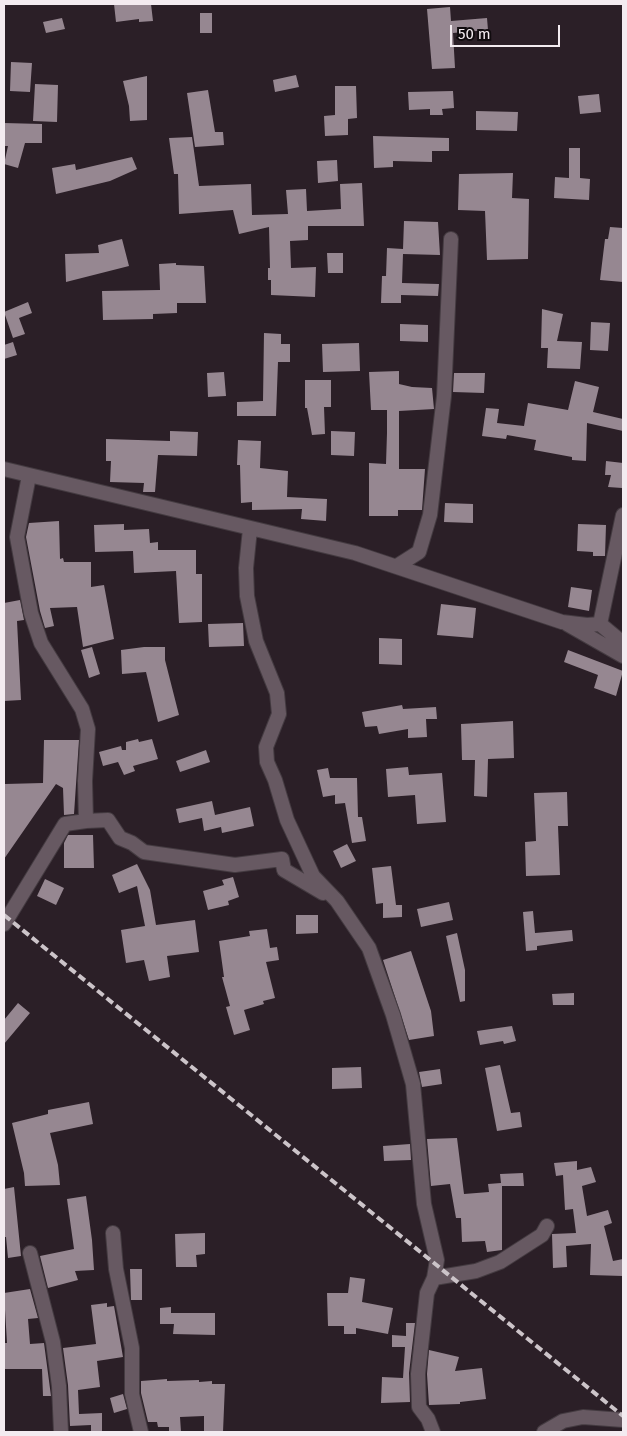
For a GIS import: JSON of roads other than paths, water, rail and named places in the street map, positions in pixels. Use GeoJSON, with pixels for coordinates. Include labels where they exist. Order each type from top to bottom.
{"type":"FeatureCollection","features":[{"type":"Feature","properties":{"kind":"street"},"geometry":{"type":"LineString","coordinates":[[397,566],[419,552],[430,515],[444,396],[451,239]]}},
{"type":"Feature","properties":{"kind":"street"},"geometry":{"type":"LineString","coordinates":[[4,469],[355,553],[562,622],[623,656]]}},
{"type":"Feature","properties":{"kind":"street"},"geometry":{"type":"LineString","coordinates":[[29,476],[17,537],[31,613],[42,644],[82,709],[88,729],[84,781],[86,821]]}},
{"type":"Feature","properties":{"kind":"street"},"geometry":{"type":"LineString","coordinates":[[600,624],[623,515]]}},
{"type":"Feature","properties":{"kind":"street"},"geometry":{"type":"LineString","coordinates":[[250,528],[246,568],[247,596],[256,640],[277,693],[279,714],[266,747],[267,762],[302,855],[313,876],[336,901],[369,948],[393,1015],[413,1084],[424,1204],[437,1260],[434,1278],[427,1293],[418,1374],[419,1407],[428,1419],[433,1432]]}},
{"type":"Feature","properties":{"kind":"street"},"geometry":{"type":"LineString","coordinates":[[562,622],[587,625],[600,624],[623,641]]}},
{"type":"Feature","properties":{"kind":"street"},"geometry":{"type":"LineString","coordinates":[[4,924],[65,824],[86,821],[108,820],[120,838],[144,852],[235,865],[282,859],[284,870],[336,901]]}},
{"type":"Feature","properties":{"kind":"street"},"geometry":{"type":"LineString","coordinates":[[434,1278],[476,1271],[500,1262],[542,1235],[547,1226]]}},
{"type":"Feature","properties":{"kind":"street"},"geometry":{"type":"LineString","coordinates":[[113,1233],[116,1269],[132,1348],[132,1394],[141,1432]]}},
{"type":"Feature","properties":{"kind":"street"},"geometry":{"type":"LineString","coordinates":[[30,1253],[53,1342],[60,1386],[61,1432]]}},
{"type":"Feature","properties":{"kind":"street"},"geometry":{"type":"LineString","coordinates":[[544,1432],[563,1420],[584,1417],[623,1420]]}},
{"type":"Feature","properties":{"kind":"railway"},"geometry":{"type":"LineString","coordinates":[[4,915],[623,1416]]}}]}
